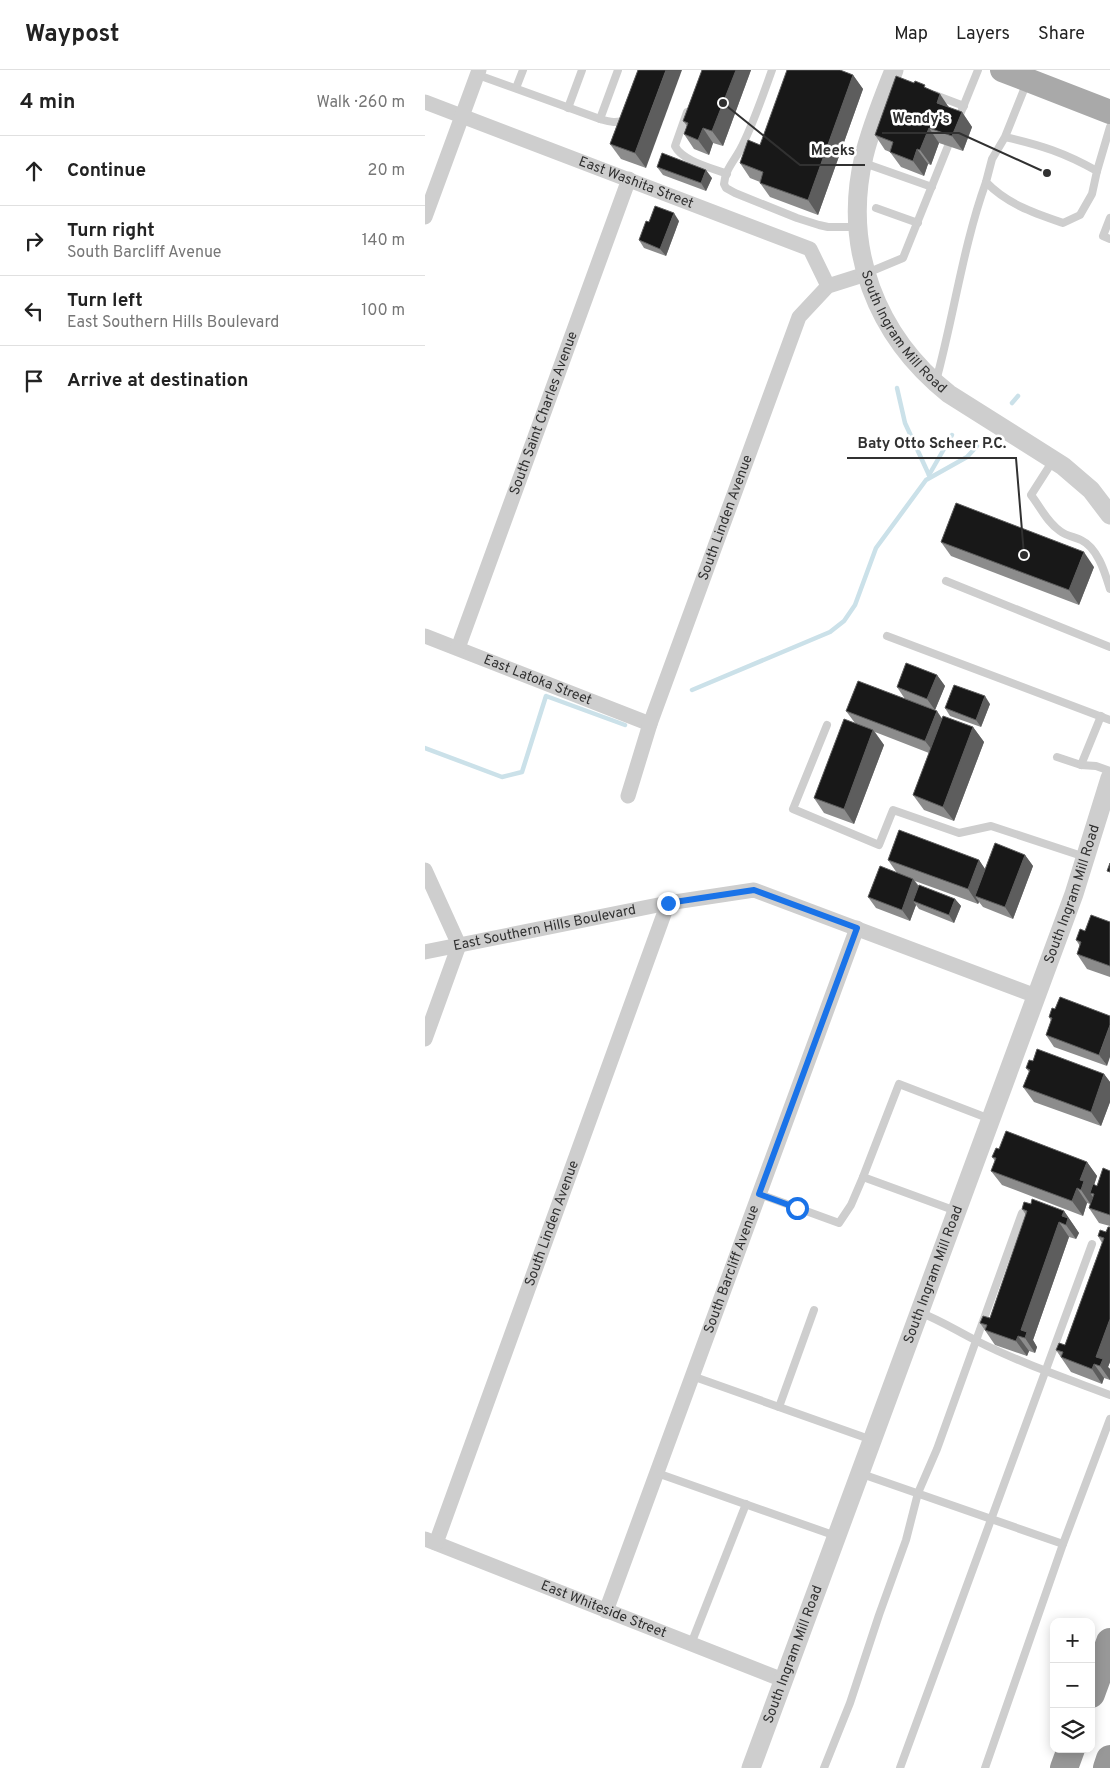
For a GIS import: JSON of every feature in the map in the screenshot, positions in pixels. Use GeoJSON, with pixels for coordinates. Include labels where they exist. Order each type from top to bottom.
{"type":"FeatureCollection","features":[{"type":"Feature","properties":{"kind":"highway"},"geometry":{"type":"LineString","coordinates":[[1095,1683],[1110,1642]]}},
{"type":"Feature","properties":{"kind":"highway"},"geometry":{"type":"LineString","coordinates":[[1064,1768],[1070,1753]]}},
{"type":"Feature","properties":{"kind":"highway"},"geometry":{"type":"LineString","coordinates":[[1107,1768],[1110,1759]]}},
{"type":"Feature","properties":{"kind":"main road"},"geometry":{"type":"LineString","coordinates":[[1002,70],[1034,80],[1110,112]]}},
{"type":"Feature","properties":{"kind":"street"},"geometry":{"type":"LineString","coordinates":[[425,217],[479,72]]}},
{"type":"Feature","properties":{"kind":"street","name":"South Ingram Mill Road"},"geometry":{"type":"LineString","coordinates":[[895,77],[868,140],[858,191],[857,227],[862,258],[872,293],[889,327],[910,357],[935,383],[1077,477],[1103,504],[1110,515]]}},
{"type":"Feature","properties":{"kind":"street","name":"East Washita Street"},"geometry":{"type":"LineString","coordinates":[[425,102],[810,249],[828,286]]}},
{"type":"Feature","properties":{"kind":"street","name":"South Saint Charles Avenue"},"geometry":{"type":"LineString","coordinates":[[458,648],[629,179]]}},
{"type":"Feature","properties":{"kind":"street","name":"South Linden Avenue"},"geometry":{"type":"LineString","coordinates":[[628,796],[650,724],[799,317],[828,286],[866,274]]}},
{"type":"Feature","properties":{"kind":"street","name":"East Latoka Street"},"geometry":{"type":"LineString","coordinates":[[425,636],[650,724]]}},
{"type":"Feature","properties":{"kind":"street","name":"South Ingram Mill Road"},"geometry":{"type":"LineString","coordinates":[[751,1768],[1074,894],[1110,778]]}},
{"type":"Feature","properties":{"kind":"street"},"geometry":{"type":"LineString","coordinates":[[425,870],[459,945],[425,1038]]}},
{"type":"Feature","properties":{"kind":"street","name":"East Southern Hills Boulevard"},"geometry":{"type":"LineString","coordinates":[[425,952],[668,903],[754,890],[1035,996]]}},
{"type":"Feature","properties":{"kind":"street","name":"South Linden Avenue"},"geometry":{"type":"LineString","coordinates":[[431,1541],[668,903]]}},
{"type":"Feature","properties":{"kind":"street","name":"South Barcliff Avenue"},"geometry":{"type":"LineString","coordinates":[[606,1611],[857,928]]}},
{"type":"Feature","properties":{"kind":"street","name":"East Whiteside Street"},"geometry":{"type":"LineString","coordinates":[[431,1541],[783,1680]]}},
{"type":"Feature","properties":{"kind":"lane"},"geometry":{"type":"LineString","coordinates":[[516,88],[523,70]]}},
{"type":"Feature","properties":{"kind":"lane"},"geometry":{"type":"LineString","coordinates":[[568,108],[581,70]]}},
{"type":"Feature","properties":{"kind":"lane"},"geometry":{"type":"LineString","coordinates":[[600,119],[618,70]]}},
{"type":"Feature","properties":{"kind":"lane"},"geometry":{"type":"LineString","coordinates":[[773,70],[741,148],[727,174],[724,184],[726,188],[797,218],[819,225],[828,227],[857,227]]}},
{"type":"Feature","properties":{"kind":"lane"},"geometry":{"type":"LineString","coordinates":[[957,122],[978,70]]}},
{"type":"Feature","properties":{"kind":"lane"},"geometry":{"type":"LineString","coordinates":[[479,72],[516,88],[600,119],[620,122],[627,119],[632,113]]}},
{"type":"Feature","properties":{"kind":"lane"},"geometry":{"type":"LineString","coordinates":[[935,383],[977,208],[992,159],[1034,80]]}},
{"type":"Feature","properties":{"kind":"lane"},"geometry":{"type":"LineString","coordinates":[[927,92],[964,106]]}},
{"type":"Feature","properties":{"kind":"lane"},"geometry":{"type":"LineString","coordinates":[[690,104],[675,146],[678,152],[685,157],[727,174]]}},
{"type":"Feature","properties":{"kind":"lane"},"geometry":{"type":"LineString","coordinates":[[986,182],[998,194],[1028,211],[1063,223],[1081,215],[1092,194],[1110,127]]}},
{"type":"Feature","properties":{"kind":"lane"},"geometry":{"type":"LineString","coordinates":[[1005,137],[1041,145],[1075,159],[1097,171]]}},
{"type":"Feature","properties":{"kind":"lane"},"geometry":{"type":"LineString","coordinates":[[866,274],[903,258],[948,146]]}},
{"type":"Feature","properties":{"kind":"lane"},"geometry":{"type":"LineString","coordinates":[[863,162],[931,187]]}},
{"type":"Feature","properties":{"kind":"lane"},"geometry":{"type":"LineString","coordinates":[[876,208],[918,223]]}},
{"type":"Feature","properties":{"kind":"lane"},"geometry":{"type":"LineString","coordinates":[[1110,218],[1103,236],[1110,239]]}},
{"type":"Feature","properties":{"kind":"lane"},"geometry":{"type":"LineString","coordinates":[[1054,460],[1031,495],[1047,520],[1061,532],[1083,541],[1092,549],[1110,589]]}},
{"type":"Feature","properties":{"kind":"lane"},"geometry":{"type":"LineString","coordinates":[[946,581],[1110,647]]}},
{"type":"Feature","properties":{"kind":"lane"},"geometry":{"type":"LineString","coordinates":[[887,636],[1110,720]]}},
{"type":"Feature","properties":{"kind":"lane"},"geometry":{"type":"LineString","coordinates":[[1081,765],[1101,716]]}},
{"type":"Feature","properties":{"kind":"lane"},"geometry":{"type":"LineString","coordinates":[[827,725],[793,809],[879,845],[893,810],[959,833],[991,826],[1070,854],[1085,857]]}},
{"type":"Feature","properties":{"kind":"lane"},"geometry":{"type":"LineString","coordinates":[[1057,757],[1081,765],[1096,766],[1110,771]]}},
{"type":"Feature","properties":{"kind":"lane"},"geometry":{"type":"LineString","coordinates":[[759,1194],[839,1223],[851,1205],[899,1084],[990,1119]]}},
{"type":"Feature","properties":{"kind":"lane"},"geometry":{"type":"LineString","coordinates":[[863,1177],[956,1211]]}},
{"type":"Feature","properties":{"kind":"lane"},"geometry":{"type":"LineString","coordinates":[[824,1768],[850,1703],[906,1540],[918,1493],[941,1440],[975,1340],[1022,1213]]}},
{"type":"Feature","properties":{"kind":"lane"},"geometry":{"type":"LineString","coordinates":[[900,1768],[1092,1244]]}},
{"type":"Feature","properties":{"kind":"lane"},"geometry":{"type":"LineString","coordinates":[[779,1407],[814,1310]]}},
{"type":"Feature","properties":{"kind":"lane"},"geometry":{"type":"LineString","coordinates":[[919,1312],[940,1320],[975,1340],[1045,1371],[1110,1395]]}},
{"type":"Feature","properties":{"kind":"lane"},"geometry":{"type":"LineString","coordinates":[[693,1376],[872,1440]]}},
{"type":"Feature","properties":{"kind":"lane"},"geometry":{"type":"LineString","coordinates":[[985,1768],[1063,1544],[1110,1419]]}},
{"type":"Feature","properties":{"kind":"lane"},"geometry":{"type":"LineString","coordinates":[[657,1473],[836,1536]]}},
{"type":"Feature","properties":{"kind":"lane"},"geometry":{"type":"LineString","coordinates":[[859,1473],[1063,1544]]}},
{"type":"Feature","properties":{"kind":"lane"},"geometry":{"type":"LineString","coordinates":[[691,1644],[746,1504]]}},
{"type":"Feature","properties":{"kind":"building"},"geometry":{"type":"Polygon","coordinates":[[[638,70],[666,70],[635,153],[610,144],[638,70]]]}},
{"type":"Feature","properties":{"kind":"building"},"geometry":{"type":"Polygon","coordinates":[[[702,70],[736,70],[712,131],[703,128],[698,140],[684,134],[688,123],[683,121],[702,70]]]}},
{"type":"Feature","properties":{"kind":"building"},"geometry":{"type":"Polygon","coordinates":[[[787,70],[840,70],[853,75],[808,200],[760,183],[763,172],[740,163],[748,140],[760,145],[787,70]]]}},
{"type":"Feature","properties":{"kind":"building"},"geometry":{"type":"Polygon","coordinates":[[[896,76],[925,85],[924,87],[940,94],[937,103],[962,112],[952,136],[929,128],[920,150],[917,149],[913,161],[890,152],[893,142],[875,135],[896,76]]]}},
{"type":"Feature","properties":{"kind":"building"},"geometry":{"type":"Polygon","coordinates":[[[662,153],[706,170],[701,183],[657,167],[662,153]]]}},
{"type":"Feature","properties":{"kind":"building"},"geometry":{"type":"Polygon","coordinates":[[[655,206],[674,213],[660,249],[639,240],[646,221],[649,222],[655,206]]]}},
{"type":"Feature","properties":{"kind":"building"},"geometry":{"type":"Polygon","coordinates":[[[956,503],[1084,552],[1069,590],[941,542],[956,503]]]}},
{"type":"Feature","properties":{"kind":"building"},"geometry":{"type":"Polygon","coordinates":[[[906,663],[937,675],[927,699],[897,687],[906,663]]]}},
{"type":"Feature","properties":{"kind":"building"},"geometry":{"type":"Polygon","coordinates":[[[858,681],[937,711],[925,741],[846,711],[858,681]]]}},
{"type":"Feature","properties":{"kind":"building"},"geometry":{"type":"Polygon","coordinates":[[[954,685],[985,696],[976,720],[945,708],[954,685]]]}},
{"type":"Feature","properties":{"kind":"building"},"geometry":{"type":"Polygon","coordinates":[[[943,716],[973,727],[943,807],[913,795],[943,716]]]}},
{"type":"Feature","properties":{"kind":"building"},"geometry":{"type":"Polygon","coordinates":[[[844,719],[873,730],[844,809],[814,798],[844,719]]]}},
{"type":"Feature","properties":{"kind":"building"},"geometry":{"type":"Polygon","coordinates":[[[899,830],[979,860],[968,889],[888,860],[899,830]]]}},
{"type":"Feature","properties":{"kind":"building"},"geometry":{"type":"Polygon","coordinates":[[[995,843],[1025,855],[1005,907],[975,896],[995,843]]]}},
{"type":"Feature","properties":{"kind":"building"},"geometry":{"type":"Polygon","coordinates":[[[880,866],[913,879],[902,910],[868,897],[880,866]]]}},
{"type":"Feature","properties":{"kind":"building"},"geometry":{"type":"Polygon","coordinates":[[[919,885],[955,899],[949,915],[913,901],[919,885]]]}},
{"type":"Feature","properties":{"kind":"building"},"geometry":{"type":"Polygon","coordinates":[[[1091,915],[1110,922],[1110,966],[1077,954],[1081,942],[1076,940],[1080,929],[1085,931],[1091,915]]]}},
{"type":"Feature","properties":{"kind":"building"},"geometry":{"type":"Polygon","coordinates":[[[1060,997],[1110,1016],[1110,1025],[1099,1055],[1046,1035],[1052,1018],[1049,1017],[1052,1008],[1055,1009],[1060,997]]]}},
{"type":"Feature","properties":{"kind":"building"},"geometry":{"type":"Polygon","coordinates":[[[1037,1049],[1104,1074],[1091,1112],[1023,1087],[1030,1070],[1026,1068],[1029,1060],[1033,1061],[1037,1049]]]}},
{"type":"Feature","properties":{"kind":"building"},"geometry":{"type":"Polygon","coordinates":[[[1006,1131],[1087,1162],[1080,1180],[1084,1181],[1081,1190],[1077,1188],[1072,1201],[991,1171],[996,1158],[992,1157],[996,1148],[999,1149],[1006,1131]]]}},
{"type":"Feature","properties":{"kind":"building"},"geometry":{"type":"Polygon","coordinates":[[[1103,1168],[1110,1171],[1110,1215],[1089,1208],[1094,1194],[1090,1193],[1093,1184],[1097,1186],[1103,1168]]]}},
{"type":"Feature","properties":{"kind":"building"},"geometry":{"type":"Polygon","coordinates":[[[1032,1199],[1064,1211],[1062,1216],[1068,1218],[1066,1225],[1059,1222],[1021,1330],[1027,1332],[1025,1338],[1018,1336],[1016,1341],[985,1330],[987,1325],[980,1323],[983,1316],[990,1318],[1027,1211],[1022,1209],[1024,1202],[1031,1204],[1032,1199]]]}},
{"type":"Feature","properties":{"kind":"building"},"geometry":{"type":"Polygon","coordinates":[[[1108,1227],[1110,1227],[1110,1319],[1096,1357],[1103,1359],[1100,1366],[1094,1364],[1092,1369],[1061,1357],[1063,1352],[1056,1350],[1059,1343],[1065,1345],[1104,1238],[1098,1236],[1100,1230],[1106,1232],[1108,1227]]]}},
{"type":"Feature","properties":{"kind":"waterway"},"geometry":{"type":"LineString","coordinates":[[897,388],[905,423],[929,475]]}},
{"type":"Feature","properties":{"kind":"waterway"},"geometry":{"type":"LineString","coordinates":[[1012,403],[1018,396]]}},
{"type":"Feature","properties":{"kind":"waterway"},"geometry":{"type":"LineString","coordinates":[[929,475],[952,435]]}},
{"type":"Feature","properties":{"kind":"waterway"},"geometry":{"type":"LineString","coordinates":[[692,690],[830,632],[844,621],[855,605],[876,548],[926,480],[967,457],[977,446]]}},
{"type":"Feature","properties":{"kind":"waterway"},"geometry":{"type":"LineString","coordinates":[[425,748],[502,777],[522,772],[546,696],[625,725]]}},
{"type":"Feature","properties":{"kind":"place","name":"Meeks"},"geometry":{"type":"Point","coordinates":[723,103]}},
{"type":"Feature","properties":{"kind":"place","name":"Wendy's"},"geometry":{"type":"Point","coordinates":[1047,173]}},
{"type":"Feature","properties":{"kind":"place","name":"Baty Otto Scheer P.C."},"geometry":{"type":"Point","coordinates":[1024,555]}},
{"type":"Feature","properties":{"kind":"route"},"geometry":{"type":"LineString","coordinates":[[668,903],[754,890],[857,928],[759,1194],[797,1208]]}}]}
